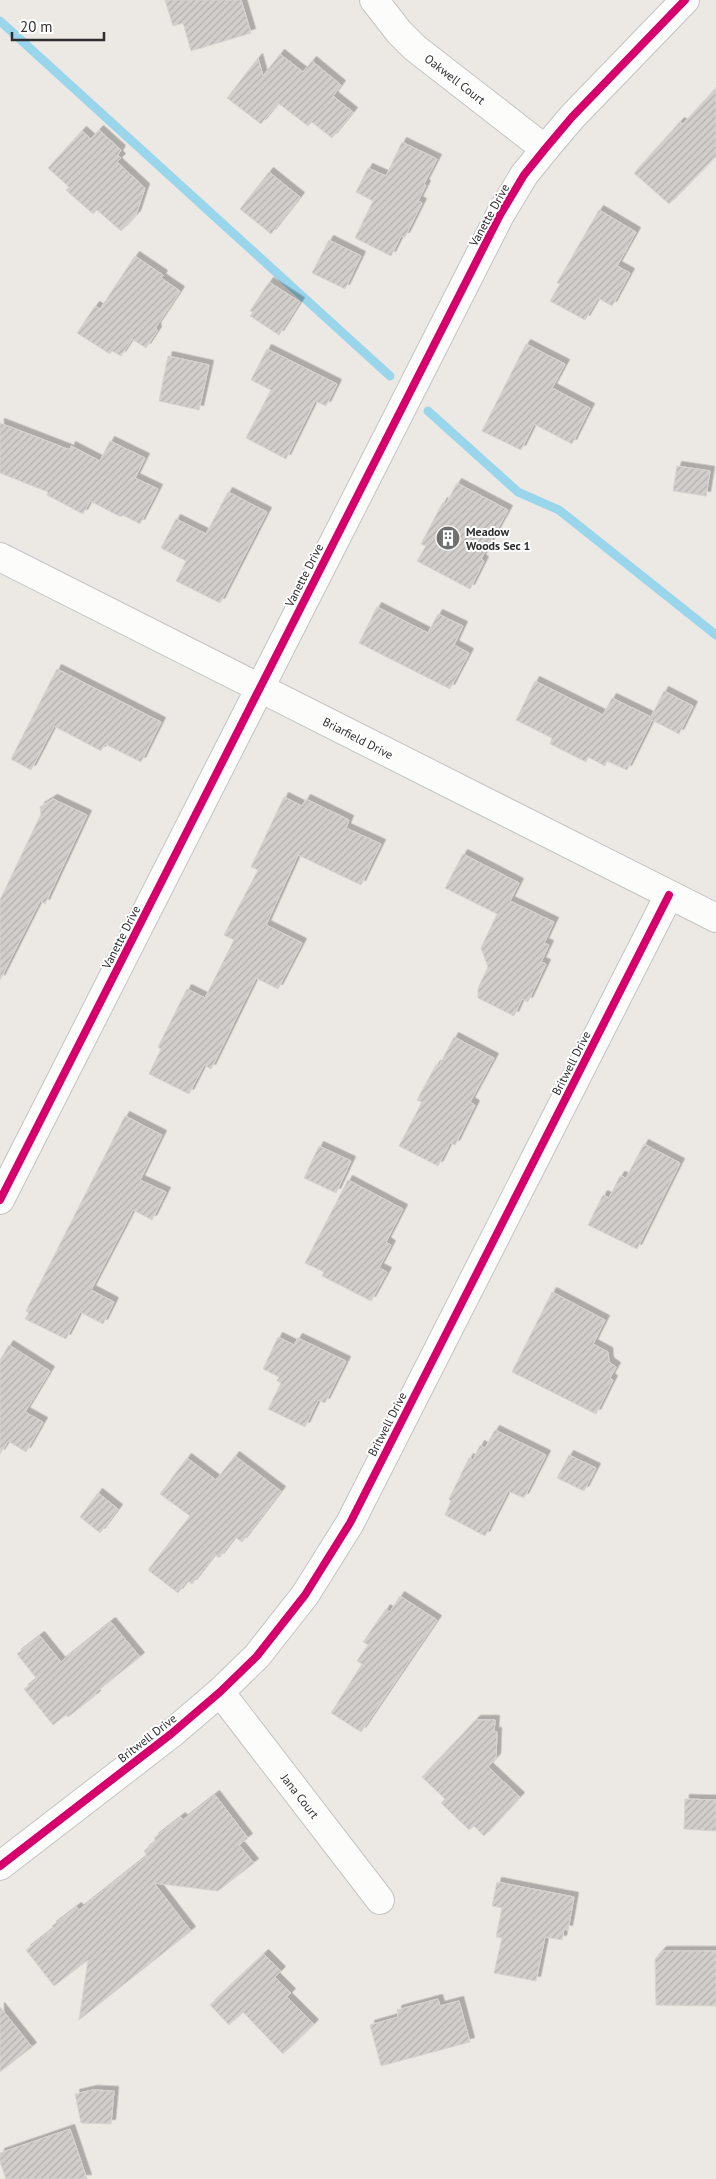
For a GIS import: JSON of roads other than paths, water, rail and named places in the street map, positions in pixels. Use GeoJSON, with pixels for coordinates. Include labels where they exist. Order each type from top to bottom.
{"type":"FeatureCollection","features":[{"type":"Feature","properties":{"kind":"street","name":"Oakwell Court"},"geometry":{"type":"LineString","coordinates":[[374,0],[399,32],[415,48],[545,149]]}},
{"type":"Feature","properties":{"kind":"street","name":"Vanette Drive"},"geometry":{"type":"LineString","coordinates":[[0,1200],[500,215],[524,176],[572,117],[684,0]]}},
{"type":"Feature","properties":{"kind":"street","name":"Briarfield Drive"},"geometry":{"type":"LineString","coordinates":[[0,557],[716,918]]}},
{"type":"Feature","properties":{"kind":"street","name":"Britwell Drive"},"geometry":{"type":"LineString","coordinates":[[0,1866],[170,1734],[220,1692],[257,1656],[305,1595],[350,1523],[669,895]]}},
{"type":"Feature","properties":{"kind":"street","name":"Jana Court"},"geometry":{"type":"LineString","coordinates":[[220,1692],[380,1900]]}},
{"type":"Feature","properties":{"kind":"waterway"},"geometry":{"type":"LineString","coordinates":[[0,21],[390,376]]}},
{"type":"Feature","properties":{"kind":"waterway"},"geometry":{"type":"LineString","coordinates":[[428,411],[518,492],[559,510],[716,635]]}},
{"type":"Feature","properties":{"kind":"place","name":"Meadow Woods Sec 1"},"geometry":{"type":"Point","coordinates":[448,538]}}]}
